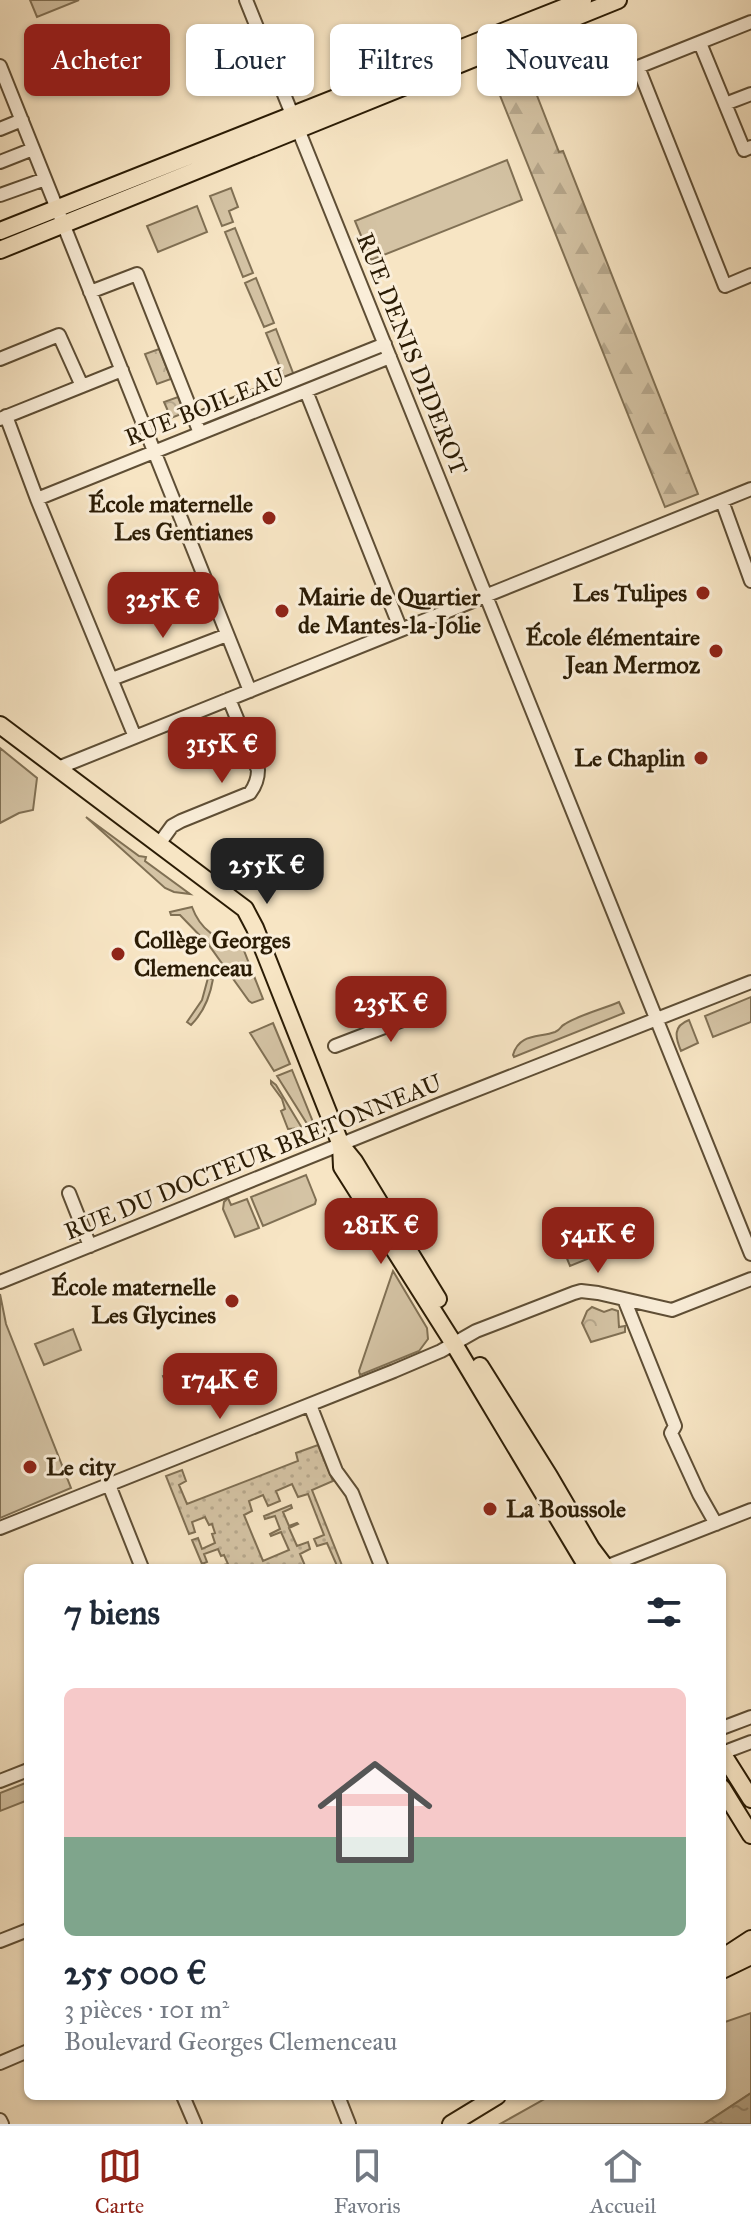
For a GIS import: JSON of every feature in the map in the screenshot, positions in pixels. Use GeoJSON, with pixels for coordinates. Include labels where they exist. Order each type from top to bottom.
{"type":"FeatureCollection","features":[{"type":"Feature","properties":{"kind":"main road"},"geometry":{"type":"LineString","coordinates":[[0,250],[583,0]]}},
{"type":"Feature","properties":{"kind":"main road"},"geometry":{"type":"LineString","coordinates":[[0,231],[56,207],[295,122],[618,0]]}},
{"type":"Feature","properties":{"kind":"main road"},"geometry":{"type":"LineString","coordinates":[[0,725],[234,899],[248,913],[341,1145],[354,1161],[586,1564]]}},
{"type":"Feature","properties":{"kind":"main road"},"geometry":{"type":"LineString","coordinates":[[458,1342],[549,1476],[601,1564]]}},
{"type":"Feature","properties":{"kind":"main road"},"geometry":{"type":"LineString","coordinates":[[726,1759],[751,1799]]}},
{"type":"Feature","properties":{"kind":"main road"},"geometry":{"type":"LineString","coordinates":[[726,1794],[751,1835]]}},
{"type":"Feature","properties":{"kind":"main road"},"geometry":{"type":"LineString","coordinates":[[726,1955],[751,1939]]}},
{"type":"Feature","properties":{"kind":"main road"},"geometry":{"type":"LineString","coordinates":[[726,1968],[751,1956]]}},
{"type":"Feature","properties":{"kind":"main road"},"geometry":{"type":"LineString","coordinates":[[451,2124],[490,2100]]}},
{"type":"Feature","properties":{"kind":"street","name":"RUE DENIS DIDEROT"},"geometry":{"type":"LineString","coordinates":[[246,0],[751,1254]]}},
{"type":"Feature","properties":{"kind":"street"},"geometry":{"type":"LineString","coordinates":[[751,22],[638,67],[725,286],[751,275]]}},
{"type":"Feature","properties":{"kind":"street"},"geometry":{"type":"LineString","coordinates":[[700,43],[747,148]]}},
{"type":"Feature","properties":{"kind":"street"},"geometry":{"type":"LineString","coordinates":[[0,66],[5,91],[22,120],[250,691]]}},
{"type":"Feature","properties":{"kind":"street"},"geometry":{"type":"LineString","coordinates":[[725,104],[751,94]]}},
{"type":"Feature","properties":{"kind":"street"},"geometry":{"type":"LineString","coordinates":[[0,129],[22,120]]}},
{"type":"Feature","properties":{"kind":"street"},"geometry":{"type":"LineString","coordinates":[[0,162],[33,149]]}},
{"type":"Feature","properties":{"kind":"street"},"geometry":{"type":"LineString","coordinates":[[0,195],[45,179]]}},
{"type":"Feature","properties":{"kind":"street"},"geometry":{"type":"LineString","coordinates":[[90,292],[137,274],[200,433]]}},
{"type":"Feature","properties":{"kind":"street"},"geometry":{"type":"LineString","coordinates":[[0,359],[59,335],[82,386]]}},
{"type":"Feature","properties":{"kind":"street"},"geometry":{"type":"LineString","coordinates":[[195,420],[385,344]]}},
{"type":"Feature","properties":{"kind":"street","name":"RUE BOILEAU"},"geometry":{"type":"LineString","coordinates":[[37,499],[390,357]]}},
{"type":"Feature","properties":{"kind":"street"},"geometry":{"type":"LineString","coordinates":[[122,370],[3,418],[135,737]]}},
{"type":"Feature","properties":{"kind":"street"},"geometry":{"type":"LineString","coordinates":[[306,391],[401,630]]}},
{"type":"Feature","properties":{"kind":"street"},"geometry":{"type":"LineString","coordinates":[[58,768],[751,489]]}},
{"type":"Feature","properties":{"kind":"street"},"geometry":{"type":"LineString","coordinates":[[722,501],[751,581]]}},
{"type":"Feature","properties":{"kind":"street"},"geometry":{"type":"LineString","coordinates":[[112,679],[227,635]]}},
{"type":"Feature","properties":{"kind":"street"},"geometry":{"type":"LineString","coordinates":[[159,844],[172,826],[250,793],[258,780],[258,770],[229,699]]}},
{"type":"Feature","properties":{"kind":"street","name":"RUE DU DOCTEUR BRETONNEAU"},"geometry":{"type":"LineString","coordinates":[[0,1282],[751,982]]}},
{"type":"Feature","properties":{"kind":"street"},"geometry":{"type":"LineString","coordinates":[[335,1046],[434,1008]]}},
{"type":"Feature","properties":{"kind":"street"},"geometry":{"type":"LineString","coordinates":[[69,1193],[90,1246]]}},
{"type":"Feature","properties":{"kind":"street"},"geometry":{"type":"LineString","coordinates":[[0,1528],[310,1405],[441,1351],[476,1331],[581,1291],[672,1310],[751,1279]]}},
{"type":"Feature","properties":{"kind":"street"},"geometry":{"type":"LineString","coordinates":[[624,1299],[675,1426],[671,1433],[716,1524]]}},
{"type":"Feature","properties":{"kind":"street"},"geometry":{"type":"LineString","coordinates":[[310,1405],[336,1471],[352,1493],[380,1564]]}},
{"type":"Feature","properties":{"kind":"street"},"geometry":{"type":"LineString","coordinates":[[109,1485],[140,1564]]}},
{"type":"Feature","properties":{"kind":"street"},"geometry":{"type":"LineString","coordinates":[[614,1564],[751,1510]]}},
{"type":"Feature","properties":{"kind":"street"},"geometry":{"type":"LineString","coordinates":[[726,1726],[751,1717]]}},
{"type":"Feature","properties":{"kind":"street"},"geometry":{"type":"LineString","coordinates":[[726,1751],[751,1742]]}},
{"type":"Feature","properties":{"kind":"street"},"geometry":{"type":"LineString","coordinates":[[0,1781],[24,1772]]}},
{"type":"Feature","properties":{"kind":"street"},"geometry":{"type":"LineString","coordinates":[[0,1941],[24,1932]]}},
{"type":"Feature","properties":{"kind":"street"},"geometry":{"type":"LineString","coordinates":[[0,2063],[24,2053]]}},
{"type":"Feature","properties":{"kind":"street"},"geometry":{"type":"LineString","coordinates":[[185,2100],[195,2124]]}},
{"type":"Feature","properties":{"kind":"street"},"geometry":{"type":"LineString","coordinates":[[340,2100],[349,2124]]}},
{"type":"Feature","properties":{"kind":"green space"},"geometry":{"type":"Polygon","coordinates":[[[30,0],[79,0],[37,17],[30,0]]]}},
{"type":"Feature","properties":{"kind":"green space"},"geometry":{"type":"Polygon","coordinates":[[[500,96],[537,96],[559,152],[563,151],[698,494],[665,507],[500,96]]]}},
{"type":"Feature","properties":{"kind":"green space"},"geometry":{"type":"Polygon","coordinates":[[[507,160],[522,200],[371,260],[355,221],[507,160]]]}},
{"type":"Feature","properties":{"kind":"green space"},"geometry":{"type":"Polygon","coordinates":[[[231,188],[238,207],[229,211],[233,222],[222,226],[210,196],[231,188]]]}},
{"type":"Feature","properties":{"kind":"green space"},"geometry":{"type":"Polygon","coordinates":[[[197,206],[207,232],[158,252],[147,226],[197,206]]]}},
{"type":"Feature","properties":{"kind":"green space"},"geometry":{"type":"Polygon","coordinates":[[[235,228],[253,273],[243,277],[225,232],[235,228]]]}},
{"type":"Feature","properties":{"kind":"green space"},"geometry":{"type":"Polygon","coordinates":[[[256,278],[274,323],[264,327],[245,283],[256,278]]]}},
{"type":"Feature","properties":{"kind":"green space"},"geometry":{"type":"Polygon","coordinates":[[[276,329],[295,378],[286,382],[266,333],[276,329]]]}},
{"type":"Feature","properties":{"kind":"green space"},"geometry":{"type":"Polygon","coordinates":[[[159,349],[171,379],[157,384],[145,354],[159,349]]]}},
{"type":"Feature","properties":{"kind":"green space"},"geometry":{"type":"Polygon","coordinates":[[[178,397],[184,413],[171,418],[164,402],[178,397]]]}},
{"type":"Feature","properties":{"kind":"green space"},"geometry":{"type":"Polygon","coordinates":[[[0,748],[37,778],[33,810],[0,823],[0,748]]]}},
{"type":"Feature","properties":{"kind":"green space"},"geometry":{"type":"Polygon","coordinates":[[[86,817],[139,856],[146,857],[145,861],[190,894],[165,888],[86,817]]]}},
{"type":"Feature","properties":{"kind":"green space"},"geometry":{"type":"Polygon","coordinates":[[[192,907],[210,933],[241,943],[263,999],[252,1003],[249,1001],[208,944],[180,915],[171,915],[170,912],[192,907]]]}},
{"type":"Feature","properties":{"kind":"green space"},"geometry":{"type":"Polygon","coordinates":[[[208,978],[213,979],[208,998],[191,1025],[187,1022],[202,1000],[208,978]]]}},
{"type":"Feature","properties":{"kind":"green space"},"geometry":{"type":"Polygon","coordinates":[[[751,997],[751,1022],[713,1037],[705,1016],[751,997]]]}},
{"type":"Feature","properties":{"kind":"green space"},"geometry":{"type":"Polygon","coordinates":[[[619,1002],[624,1013],[514,1057],[516,1048],[525,1040],[555,1032],[577,1018],[619,1002]]]}},
{"type":"Feature","properties":{"kind":"green space"},"geometry":{"type":"Polygon","coordinates":[[[689,1020],[698,1043],[681,1051],[677,1032],[680,1025],[689,1020]]]}},
{"type":"Feature","properties":{"kind":"green space"},"geometry":{"type":"Polygon","coordinates":[[[273,1023],[290,1064],[274,1071],[250,1033],[273,1023]]]}},
{"type":"Feature","properties":{"kind":"green space"},"geometry":{"type":"Polygon","coordinates":[[[292,1070],[315,1127],[311,1130],[277,1076],[292,1070]]]}},
{"type":"Feature","properties":{"kind":"green space"},"geometry":{"type":"Polygon","coordinates":[[[271,1081],[302,1128],[288,1129],[281,1111],[285,1109],[282,1099],[271,1081]]]}},
{"type":"Feature","properties":{"kind":"green space"},"geometry":{"type":"Polygon","coordinates":[[[306,1175],[315,1204],[263,1226],[251,1197],[306,1175]]]}},
{"type":"Feature","properties":{"kind":"green space"},"geometry":{"type":"Polygon","coordinates":[[[228,1198],[231,1205],[247,1199],[259,1228],[235,1237],[223,1209],[228,1198]]]}},
{"type":"Feature","properties":{"kind":"green space"},"geometry":{"type":"Polygon","coordinates":[[[611,1212],[624,1244],[570,1266],[557,1234],[611,1212]]]}},
{"type":"Feature","properties":{"kind":"green space"},"geometry":{"type":"Polygon","coordinates":[[[393,1271],[427,1328],[428,1339],[419,1351],[360,1375],[359,1371],[393,1271]]]}},
{"type":"Feature","properties":{"kind":"green space"},"geometry":{"type":"Polygon","coordinates":[[[0,1294],[6,1324],[71,1488],[0,1518],[0,1294]]]}},
{"type":"Feature","properties":{"kind":"green space"},"geometry":{"type":"Polygon","coordinates":[[[592,1307],[604,1312],[612,1309],[618,1311],[619,1327],[625,1326],[625,1332],[591,1342],[582,1323],[592,1307]]]}},
{"type":"Feature","properties":{"kind":"green space"},"geometry":{"type":"Polygon","coordinates":[[[73,1329],[81,1350],[44,1365],[35,1344],[73,1329]]]}},
{"type":"Feature","properties":{"kind":"green space"},"geometry":{"type":"Polygon","coordinates":[[[193,1364],[201,1383],[171,1395],[163,1376],[193,1364]]]}},
{"type":"Feature","properties":{"kind":"green space"},"geometry":{"type":"Polygon","coordinates":[[[318,1445],[333,1481],[312,1490],[341,1564],[336,1564],[327,1543],[317,1546],[314,1539],[324,1535],[308,1494],[298,1497],[292,1484],[276,1491],[280,1501],[268,1506],[263,1495],[249,1501],[252,1511],[244,1515],[263,1561],[289,1550],[281,1532],[270,1534],[280,1529],[275,1516],[265,1519],[264,1516],[291,1505],[292,1508],[283,1512],[289,1526],[298,1524],[289,1528],[297,1546],[308,1542],[310,1549],[300,1554],[304,1564],[228,1564],[218,1549],[204,1554],[207,1562],[202,1564],[192,1540],[198,1538],[202,1549],[215,1543],[212,1524],[209,1525],[205,1517],[192,1522],[195,1532],[189,1534],[166,1476],[182,1470],[186,1481],[179,1485],[187,1504],[298,1461],[296,1453],[318,1445]]]}},
{"type":"Feature","properties":{"kind":"green space"},"geometry":{"type":"Polygon","coordinates":[[[24,1784],[24,1802],[0,1811],[0,1793],[24,1784]]]}},
{"type":"Feature","properties":{"kind":"green space"},"geometry":{"type":"Polygon","coordinates":[[[751,2013],[751,2093],[704,2124],[500,2124],[543,2100],[726,2100],[726,2022],[751,2013]]]}},
{"type":"Feature","properties":{"kind":"water"},"geometry":{"type":"Polygon","coordinates":[[[751,2093],[751,2124],[704,2124],[751,2093]]]}},
{"type":"Feature","properties":{"kind":"place","name":"École maternelle Les Gentianes"},"geometry":{"type":"Point","coordinates":[269,518]}},
{"type":"Feature","properties":{"kind":"place","name":"Les Tulipes"},"geometry":{"type":"Point","coordinates":[703,593]}},
{"type":"Feature","properties":{"kind":"place","name":"Mairie de Quartier de Mantes-la-Jolie"},"geometry":{"type":"Point","coordinates":[282,611]}},
{"type":"Feature","properties":{"kind":"place","name":"École élémentaire Jean Mermoz"},"geometry":{"type":"Point","coordinates":[716,651]}},
{"type":"Feature","properties":{"kind":"place","name":"Le Chaplin"},"geometry":{"type":"Point","coordinates":[701,758]}},
{"type":"Feature","properties":{"kind":"place","name":"Collège Georges Clemenceau"},"geometry":{"type":"Point","coordinates":[118,954]}},
{"type":"Feature","properties":{"kind":"place","name":"École maternelle Les Glycines"},"geometry":{"type":"Point","coordinates":[232,1301]}},
{"type":"Feature","properties":{"kind":"place","name":"Le city"},"geometry":{"type":"Point","coordinates":[30,1467]}},
{"type":"Feature","properties":{"kind":"place","name":"La Boussole"},"geometry":{"type":"Point","coordinates":[490,1509]}}]}
